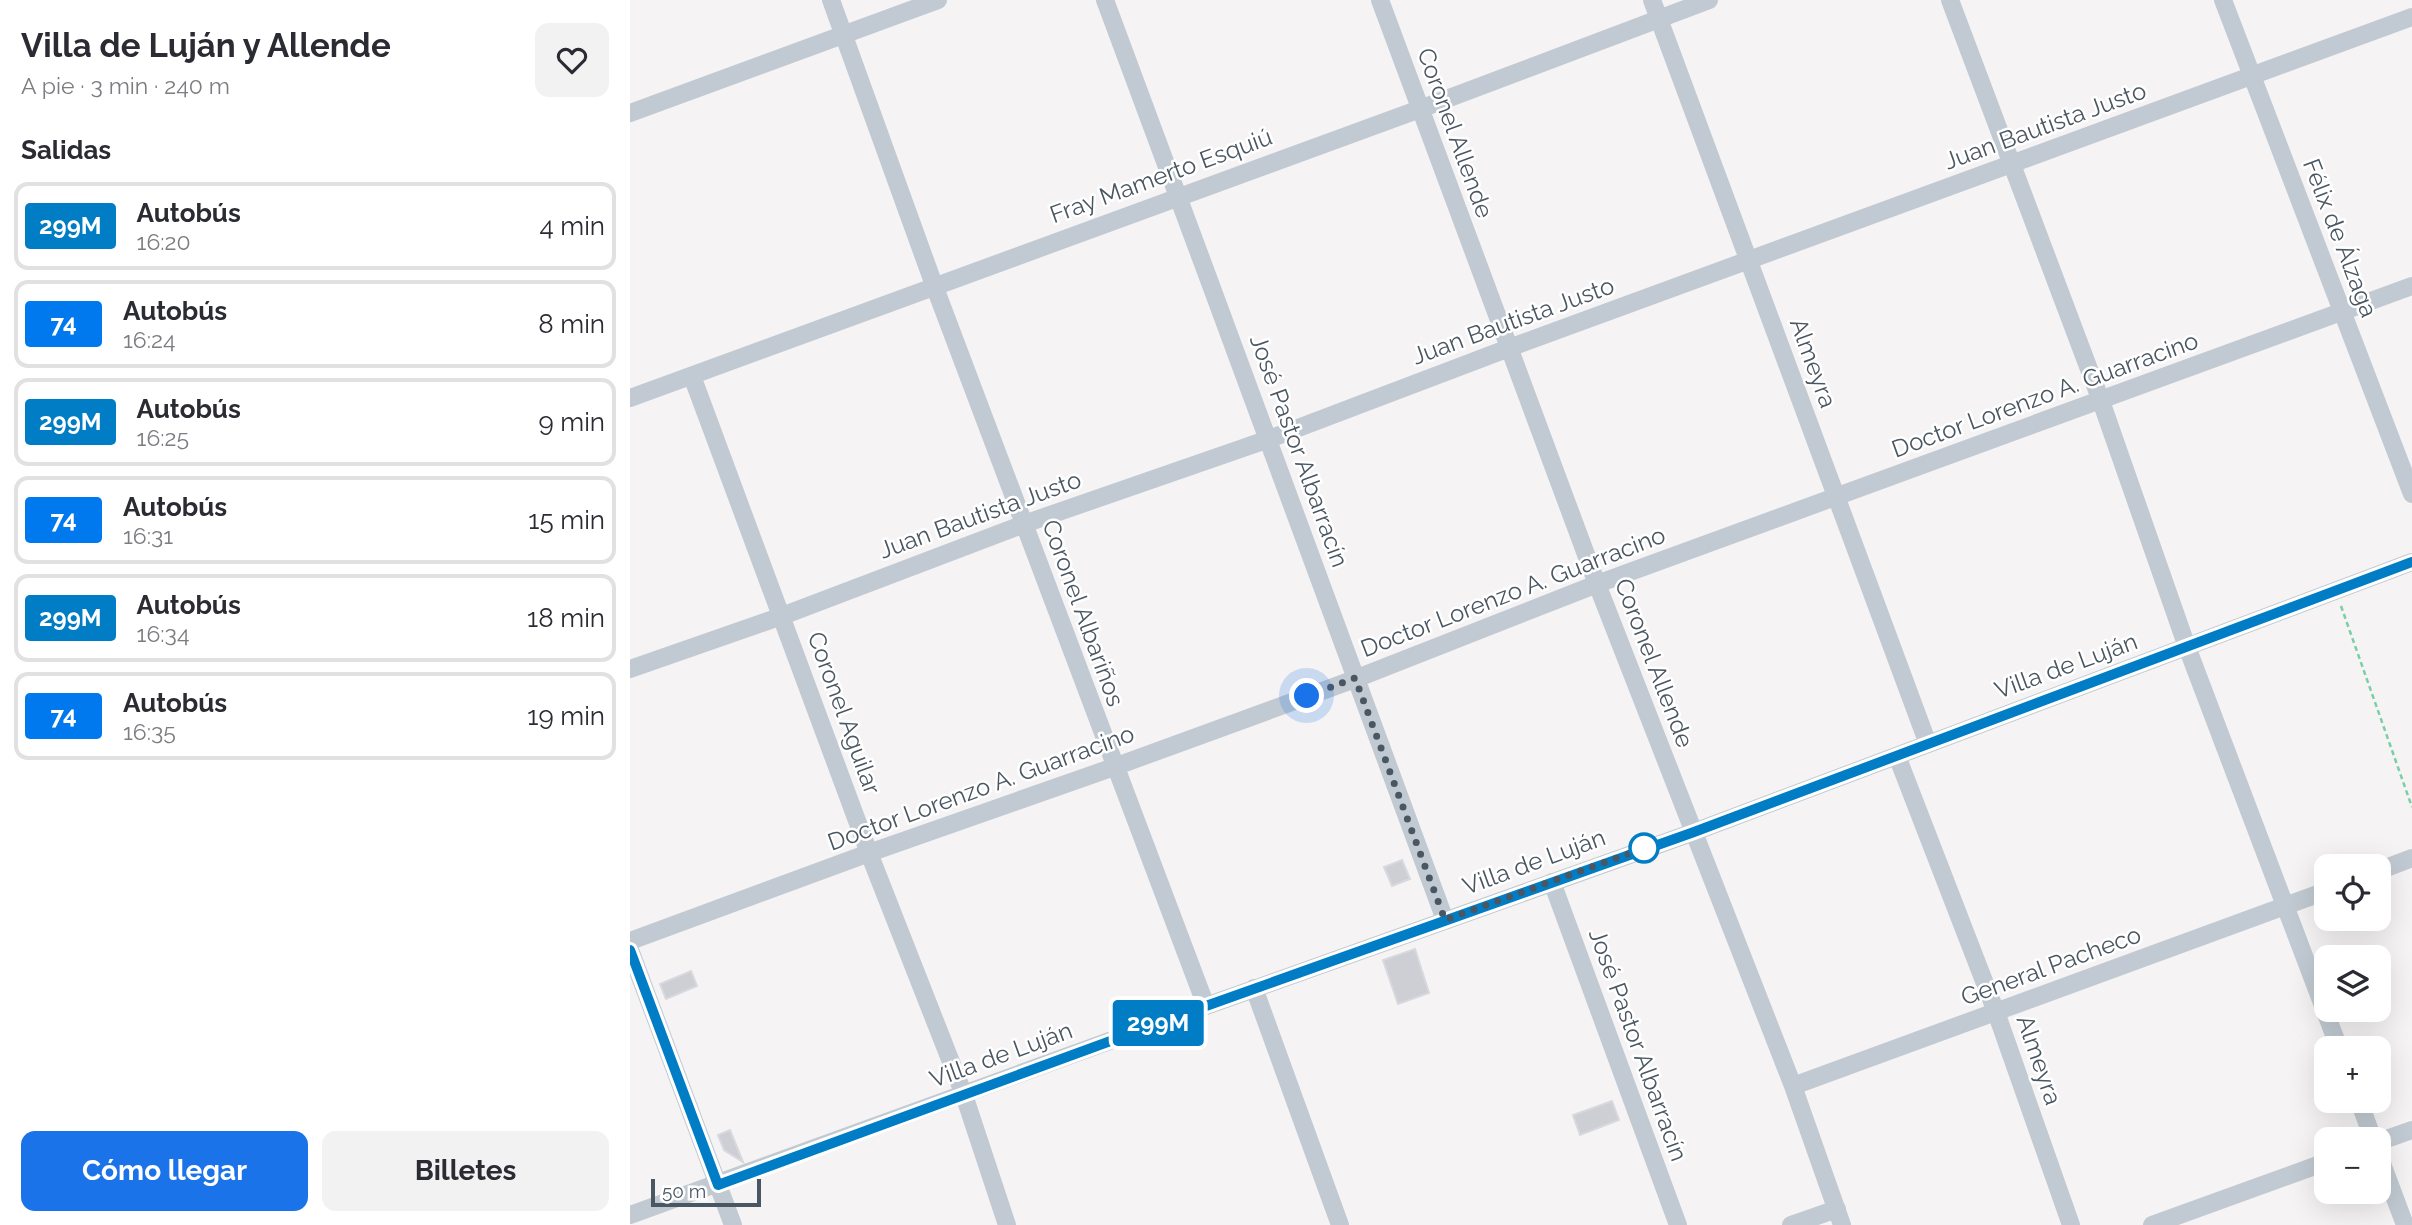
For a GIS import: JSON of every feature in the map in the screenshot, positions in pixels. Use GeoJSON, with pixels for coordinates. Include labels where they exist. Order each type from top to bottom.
{"type":"FeatureCollection","features":[{"type":"Feature","properties":{"kind":"street","name":"Coronel Albariños"},"geometry":{"type":"LineString","coordinates":[[831,0],[934,285],[1206,1006]]}},
{"type":"Feature","properties":{"kind":"street"},"geometry":{"type":"LineString","coordinates":[[630,113],[938,0]]}},
{"type":"Feature","properties":{"kind":"street","name":"José Pastor Albarracín"},"geometry":{"type":"LineString","coordinates":[[1105,0],[1445,920]]}},
{"type":"Feature","properties":{"kind":"street","name":"Coronel Allende"},"geometry":{"type":"LineString","coordinates":[[1380,0],[1597,584],[1793,1086],[1840,1217]]}},
{"type":"Feature","properties":{"kind":"street","name":"Almeyra"},"geometry":{"type":"LineString","coordinates":[[1652,0],[1927,744]]}},
{"type":"Feature","properties":{"kind":"street","name":"Fray Mamerto Esquiú"},"geometry":{"type":"LineString","coordinates":[[630,398],[1420,109],[1709,0]]}},
{"type":"Feature","properties":{"kind":"street"},"geometry":{"type":"LineString","coordinates":[[1950,0],[2101,401],[2187,647],[2335,1036]]}},
{"type":"Feature","properties":{"kind":"street","name":"Félix de Álzaga"},"geometry":{"type":"LineString","coordinates":[[2223,0],[2412,494]]}},
{"type":"Feature","properties":{"kind":"street","name":"Juan Bautista Justo"},"geometry":{"type":"LineString","coordinates":[[630,669],[782,616],[1024,524],[1269,439],[1509,348],[2412,17]]}},
{"type":"Feature","properties":{"kind":"street","name":"Doctor Lorenzo A. Guarracino"},"geometry":{"type":"LineString","coordinates":[[630,941],[1114,767],[1355,678],[1597,584],[2412,286]]}},
{"type":"Feature","properties":{"kind":"street","name":"Coronel Aguilar"},"geometry":{"type":"LineString","coordinates":[[692,376],[869,853],[964,1095],[1007,1225]]}},
{"type":"Feature","properties":{"kind":"street","name":"Villa de Luján"},"geometry":{"type":"LineString","coordinates":[[630,1215],[1254,988],[1694,832],[2412,562]]}},
{"type":"Feature","properties":{"kind":"street","name":"Almeyra"},"geometry":{"type":"LineString","coordinates":[[1897,756],[1996,1012],[2071,1225]]}},
{"type":"Feature","properties":{"kind":"street"},"geometry":{"type":"LineString","coordinates":[[2391,866],[2412,858]]}},
{"type":"Feature","properties":{"kind":"street","name":"José Pastor Albarracín"},"geometry":{"type":"LineString","coordinates":[[1552,882],[1678,1225]]}},
{"type":"Feature","properties":{"kind":"street","name":"General Pacheco"},"geometry":{"type":"LineString","coordinates":[[1793,1086],[2314,896]]}},
{"type":"Feature","properties":{"kind":"street"},"geometry":{"type":"LineString","coordinates":[[630,950],[733,1225]]}},
{"type":"Feature","properties":{"kind":"street"},"geometry":{"type":"LineString","coordinates":[[1254,988],[1340,1225]]}},
{"type":"Feature","properties":{"kind":"street"},"geometry":{"type":"LineString","coordinates":[[2391,1137],[2412,1130]]}},
{"type":"Feature","properties":{"kind":"street"},"geometry":{"type":"LineString","coordinates":[[2152,1225],[2314,1166]]}},
{"type":"Feature","properties":{"kind":"street"},"geometry":{"type":"LineString","coordinates":[[2391,1188],[2405,1225]]}},
{"type":"Feature","properties":{"kind":"street"},"geometry":{"type":"LineString","coordinates":[[1791,1225],[1840,1217]]}},
{"type":"Feature","properties":{"kind":"path"},"geometry":{"type":"LineString","coordinates":[[2335,590],[2412,807]]}},
{"type":"Feature","properties":{"kind":"building"},"geometry":{"type":"Polygon","coordinates":[[[1402,860],[1410,879],[1392,886],[1384,867],[1402,860]]]}},
{"type":"Feature","properties":{"kind":"building"},"geometry":{"type":"Polygon","coordinates":[[[1415,949],[1429,993],[1398,1004],[1383,960],[1415,949]]]}},
{"type":"Feature","properties":{"kind":"building"},"geometry":{"type":"Polygon","coordinates":[[[691,971],[697,986],[666,999],[660,984],[691,971]]]}},
{"type":"Feature","properties":{"kind":"building"},"geometry":{"type":"Polygon","coordinates":[[[1612,1101],[1619,1120],[1580,1135],[1573,1115],[1612,1101]]]}},
{"type":"Feature","properties":{"kind":"building"},"geometry":{"type":"Polygon","coordinates":[[[730,1130],[743,1162],[724,1150],[718,1135],[730,1130]]]}},
{"type":"Feature","properties":{"kind":"bus line","name":"299M"},"geometry":{"type":"LineString","coordinates":[[630,950],[718,1185],[1206,1006],[1694,832],[2412,562]]}},
{"type":"Feature","properties":{"kind":"route"},"geometry":{"type":"LineString","coordinates":[[1307,696],[1355,678],[1445,920],[1647,847],[1644,848]]}}]}
